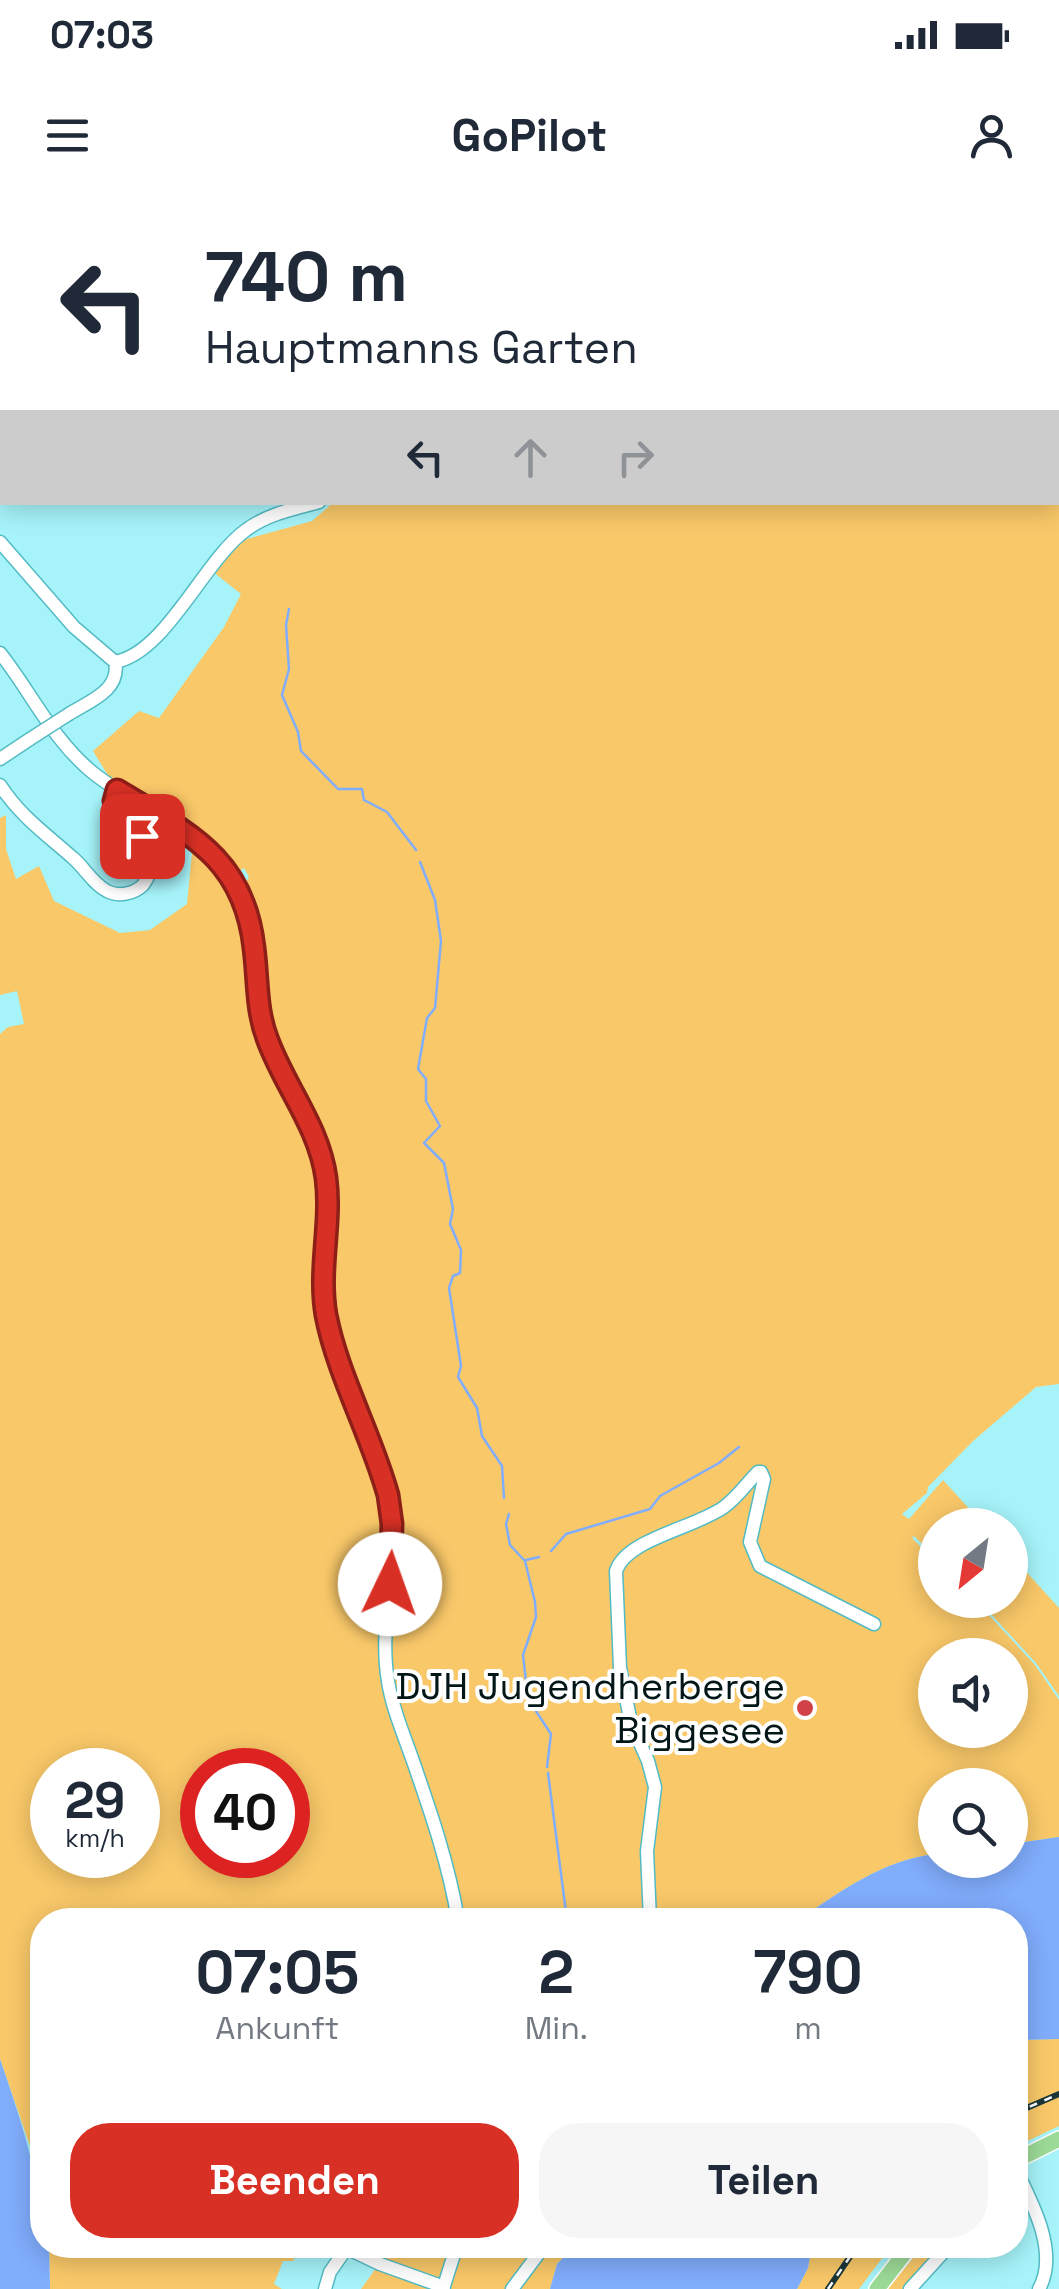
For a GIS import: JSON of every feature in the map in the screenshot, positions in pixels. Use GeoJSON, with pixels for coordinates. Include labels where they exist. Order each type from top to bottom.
{"type":"FeatureCollection","features":[{"type":"Feature","properties":{"kind":"main road"},"geometry":{"type":"LineString","coordinates":[[1028,2157],[1059,2139]]}},
{"type":"Feature","properties":{"kind":"main road"},"geometry":{"type":"LineString","coordinates":[[877,2289],[901,2258]]}},
{"type":"Feature","properties":{"kind":"street"},"geometry":{"type":"LineString","coordinates":[[115,662],[133,657],[156,634],[190,597],[213,562],[244,531],[263,520],[310,505]]}},
{"type":"Feature","properties":{"kind":"street"},"geometry":{"type":"LineString","coordinates":[[0,542],[74,627],[115,662],[117,675],[108,689],[0,759]]}},
{"type":"Feature","properties":{"kind":"street"},"geometry":{"type":"LineString","coordinates":[[0,653],[66,746],[94,773],[194,835],[212,851],[235,880],[249,915],[258,999],[267,1040],[309,1122],[323,1162],[328,1195],[323,1273],[326,1316],[379,1463],[391,1509],[392,1549],[384,1638],[388,1686],[437,1832],[455,1908]]}},
{"type":"Feature","properties":{"kind":"street"},"geometry":{"type":"LineString","coordinates":[[0,785],[16,810],[100,885],[108,892],[123,894],[144,885],[152,864],[149,847],[114,801],[117,790]]}},
{"type":"Feature","properties":{"kind":"street"},"geometry":{"type":"LineString","coordinates":[[649,1908],[647,1851],[654,1787],[648,1761],[630,1723],[620,1668],[616,1571],[619,1561],[634,1547],[689,1527],[723,1508],[760,1471],[764,1479],[750,1542],[760,1566],[874,1624]]}},
{"type":"Feature","properties":{"kind":"street"},"geometry":{"type":"LineString","coordinates":[[1028,2186],[1056,2239],[1058,2261],[1051,2278],[1039,2289]]}},
{"type":"Feature","properties":{"kind":"street"},"geometry":{"type":"LineString","coordinates":[[324,2289],[337,2258]]}},
{"type":"Feature","properties":{"kind":"street"},"geometry":{"type":"LineString","coordinates":[[370,2258],[444,2288],[452,2258]]}},
{"type":"Feature","properties":{"kind":"street"},"geometry":{"type":"LineString","coordinates":[[512,2289],[535,2258]]}},
{"type":"Feature","properties":{"kind":"street"},"geometry":{"type":"LineString","coordinates":[[910,2289],[938,2258]]}},
{"type":"Feature","properties":{"kind":"shaded area"},"geometry":{"type":"Polygon","coordinates":[[[331,505],[1059,505],[1059,1384],[1036,1387],[973,1441],[928,1487],[927,1493],[902,1514],[909,1519],[918,1509],[918,1540],[912,1538],[918,1544],[918,1618],[992,1618],[1010,1638],[918,1638],[918,1748],[1028,1748],[1028,1657],[1059,1700],[1059,1837],[1028,1841],[1028,1768],[918,1768],[918,1858],[880,1870],[817,1908],[30,1908],[30,2146],[0,2059],[0,1034],[8,1027],[24,1024],[17,991],[0,995],[0,818],[6,815],[6,849],[16,879],[39,866],[54,901],[120,933],[150,930],[187,904],[193,842],[230,889],[244,937],[255,1013],[264,1041],[274,1037],[263,993],[262,944],[244,868],[236,873],[197,830],[112,782],[93,751],[139,711],[159,718],[224,627],[241,594],[212,571],[240,541],[312,521],[331,505]]]}},
{"type":"Feature","properties":{"kind":"shaded area"},"geometry":{"type":"Polygon","coordinates":[[[943,1480],[969,1508],[919,1508],[943,1480]]]}},
{"type":"Feature","properties":{"kind":"shaded area"},"geometry":{"type":"Polygon","coordinates":[[[1028,1574],[1059,1608],[1059,1696],[1028,1654],[1028,1638],[1013,1638],[995,1618],[1028,1618],[1028,1574]]]}},
{"type":"Feature","properties":{"kind":"shaded area"},"geometry":{"type":"Polygon","coordinates":[[[1059,2039],[1059,2126],[1028,2141],[1028,2040],[1059,2039]]]}},
{"type":"Feature","properties":{"kind":"shaded area"},"geometry":{"type":"Polygon","coordinates":[[[49,2258],[294,2258],[283,2261],[274,2284],[282,2289],[50,2289],[49,2258]]]}},
{"type":"Feature","properties":{"kind":"shaded area"},"geometry":{"type":"Polygon","coordinates":[[[370,2258],[563,2258],[557,2264],[550,2289],[361,2289],[379,2264],[370,2258]]]}},
{"type":"Feature","properties":{"kind":"shaded area"},"geometry":{"type":"Polygon","coordinates":[[[810,2258],[882,2258],[859,2289],[797,2289],[810,2258]]]}},
{"type":"Feature","properties":{"kind":"shaded area"},"geometry":{"type":"Polygon","coordinates":[[[913,2258],[932,2258],[904,2289],[887,2289],[913,2258]]]}},
{"type":"Feature","properties":{"kind":"water"},"geometry":{"type":"Polygon","coordinates":[[[1059,1837],[1059,2039],[1028,2040],[1028,1908],[817,1908],[880,1870],[916,1858],[918,1878],[1028,1878],[1028,1841],[1059,1837]]]}},
{"type":"Feature","properties":{"kind":"water"},"geometry":{"type":"Polygon","coordinates":[[[0,2059],[30,2157],[30,2258],[49,2258],[50,2289],[0,2289],[0,2059]]]}},
{"type":"Feature","properties":{"kind":"water"},"geometry":{"type":"Polygon","coordinates":[[[563,2258],[810,2258],[797,2289],[550,2289],[557,2264],[563,2258]]]}},
{"type":"Feature","properties":{"kind":"waterway"},"geometry":{"type":"LineString","coordinates":[[289,609],[289,669],[282,695],[298,732],[301,751],[338,789],[362,789],[364,800],[387,812],[416,850]]}},
{"type":"Feature","properties":{"kind":"waterway"},"geometry":{"type":"LineString","coordinates":[[420,862],[435,900],[441,941],[435,1008],[427,1018],[418,1069],[426,1079],[426,1101],[440,1126],[424,1143],[444,1163],[453,1209],[450,1224],[461,1250],[460,1273],[453,1276],[449,1288],[461,1366],[458,1377],[477,1408],[482,1436],[502,1466],[504,1498]]}},
{"type":"Feature","properties":{"kind":"waterway"},"geometry":{"type":"LineString","coordinates":[[551,1551],[566,1534],[650,1509],[660,1496],[719,1463],[739,1447]]}},
{"type":"Feature","properties":{"kind":"waterway"},"geometry":{"type":"LineString","coordinates":[[509,1514],[506,1524],[510,1545],[525,1561],[535,1602],[536,1617],[523,1655],[528,1699],[551,1734],[547,1767]]}},
{"type":"Feature","properties":{"kind":"waterway"},"geometry":{"type":"LineString","coordinates":[[526,1560],[539,1557]]}},
{"type":"Feature","properties":{"kind":"waterway"},"geometry":{"type":"LineString","coordinates":[[548,1773],[565,1908]]}},
{"type":"Feature","properties":{"kind":"railway"},"geometry":{"type":"LineString","coordinates":[[1028,2107],[1059,2094]]}},
{"type":"Feature","properties":{"kind":"railway"},"geometry":{"type":"LineString","coordinates":[[828,2289],[849,2258]]}},
{"type":"Feature","properties":{"kind":"place","name":"DJH Jugendherberge Biggesee"},"geometry":{"type":"Point","coordinates":[805,1708]}},
{"type":"Feature","properties":{"kind":"route"},"geometry":{"type":"LineString","coordinates":[[142,836],[114,801],[117,790],[194,835],[225,866],[245,902],[267,1040],[309,1122],[323,1162],[328,1195],[323,1273],[326,1316],[388,1495],[392,1524],[390,1584]]}}]}
